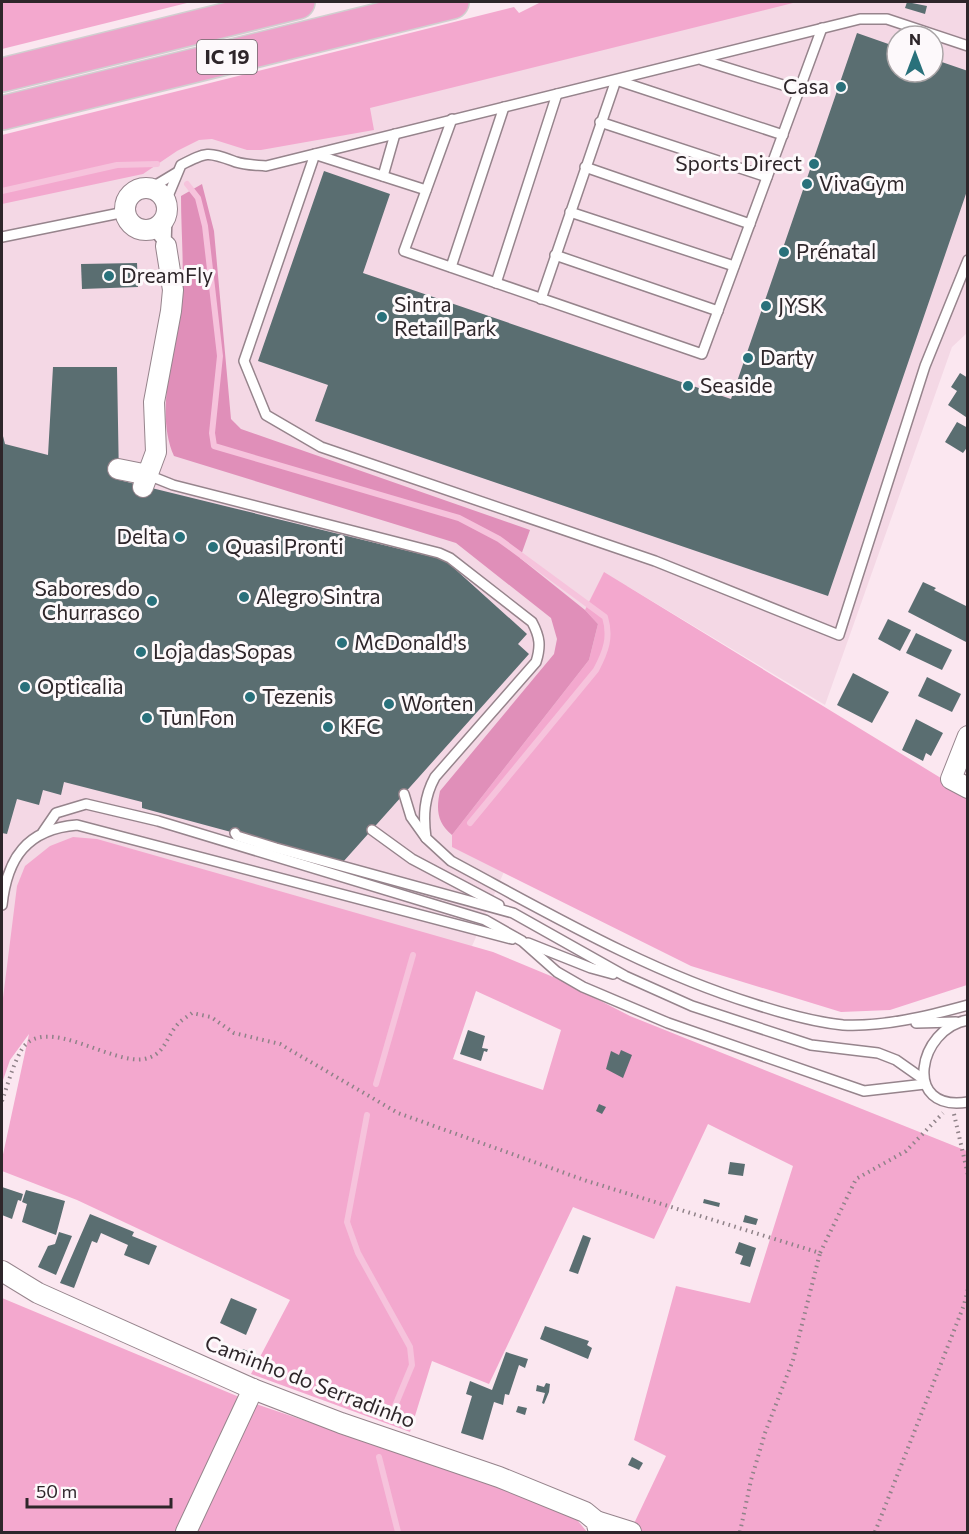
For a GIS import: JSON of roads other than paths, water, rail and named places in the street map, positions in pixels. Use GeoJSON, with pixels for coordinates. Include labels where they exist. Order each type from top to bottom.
{"type":"FeatureCollection","features":[{"type":"Feature","properties":{"kind":"highway","name":"IC 19"},"geometry":{"type":"LineString","coordinates":[[2,75],[298,2]]}},
{"type":"Feature","properties":{"kind":"highway","name":"IC 19"},"geometry":{"type":"LineString","coordinates":[[2,113],[452,2]]}},
{"type":"Feature","properties":{"kind":"street"},"geometry":{"type":"LineString","coordinates":[[141,188],[162,201],[162,224],[153,229],[135,227],[125,212],[126,201],[132,193],[141,188]]}},
{"type":"Feature","properties":{"kind":"street"},"geometry":{"type":"LineString","coordinates":[[118,470],[145,481],[156,452],[154,402],[171,311],[172,282],[166,246]]}},
{"type":"Feature","properties":{"kind":"street"},"geometry":{"type":"LineString","coordinates":[[968,736],[951,779],[968,788]]}},
{"type":"Feature","properties":{"kind":"street","name":"Caminho do Serradinho"},"geometry":{"type":"LineString","coordinates":[[2,1271],[38,1293],[253,1389],[341,1423],[499,1477],[585,1512],[597,1527],[631,1533]]}},
{"type":"Feature","properties":{"kind":"street"},"geometry":{"type":"LineString","coordinates":[[186,1533],[253,1389]]}},
{"type":"Feature","properties":{"kind":"lane"},"geometry":{"type":"LineString","coordinates":[[166,246],[162,201],[181,165],[200,154],[219,154],[238,163],[266,166],[860,19],[881,18],[968,46]]}},
{"type":"Feature","properties":{"kind":"lane"},"geometry":{"type":"LineString","coordinates":[[452,119],[404,251],[702,354],[822,28]]}},
{"type":"Feature","properties":{"kind":"lane"},"geometry":{"type":"LineString","coordinates":[[700,60],[799,90]]}},
{"type":"Feature","properties":{"kind":"lane"},"geometry":{"type":"LineString","coordinates":[[541,299],[616,80]]}},
{"type":"Feature","properties":{"kind":"lane"},"geometry":{"type":"LineString","coordinates":[[616,80],[783,135]]}},
{"type":"Feature","properties":{"kind":"lane"},"geometry":{"type":"LineString","coordinates":[[496,283],[557,94]]}},
{"type":"Feature","properties":{"kind":"lane"},"geometry":{"type":"LineString","coordinates":[[451,267],[504,107]]}},
{"type":"Feature","properties":{"kind":"lane"},"geometry":{"type":"LineString","coordinates":[[600,122],[767,177]]}},
{"type":"Feature","properties":{"kind":"lane"},"geometry":{"type":"LineString","coordinates":[[383,176],[394,134]]}},
{"type":"Feature","properties":{"kind":"lane"},"geometry":{"type":"LineString","coordinates":[[315,154],[426,190]]}},
{"type":"Feature","properties":{"kind":"lane"},"geometry":{"type":"LineString","coordinates":[[315,154],[244,361],[266,415],[321,447],[655,561],[838,635],[925,366],[968,260]]}},
{"type":"Feature","properties":{"kind":"lane"},"geometry":{"type":"LineString","coordinates":[[585,167],[750,224]]}},
{"type":"Feature","properties":{"kind":"lane"},"geometry":{"type":"LineString","coordinates":[[162,201],[176,173]]}},
{"type":"Feature","properties":{"kind":"lane"},"geometry":{"type":"LineString","coordinates":[[2,237],[125,212]]}},
{"type":"Feature","properties":{"kind":"lane"},"geometry":{"type":"LineString","coordinates":[[570,212],[734,266]]}},
{"type":"Feature","properties":{"kind":"lane"},"geometry":{"type":"LineString","coordinates":[[153,229],[166,246]]}},
{"type":"Feature","properties":{"kind":"lane"},"geometry":{"type":"LineString","coordinates":[[555,255],[718,311]]}},
{"type":"Feature","properties":{"kind":"lane"},"geometry":{"type":"LineString","coordinates":[[145,481],[173,485],[450,558],[532,622],[539,634],[540,649],[536,662],[435,777],[425,806],[426,838]]}},
{"type":"Feature","properties":{"kind":"lane"},"geometry":{"type":"LineString","coordinates":[[404,794],[411,817],[426,838],[451,861],[646,964],[704,987],[783,1013],[841,1024],[968,1020]]}},
{"type":"Feature","properties":{"kind":"lane"},"geometry":{"type":"LineString","coordinates":[[43,832],[56,813],[86,804],[158,821],[485,920],[522,941],[557,972],[583,987],[668,1023],[864,1091],[893,1090],[924,1082]]}},
{"type":"Feature","properties":{"kind":"lane"},"geometry":{"type":"LineString","coordinates":[[2,905],[11,864],[28,843],[43,832],[60,826],[92,827],[413,915],[522,941],[591,968],[625,976]]}},
{"type":"Feature","properties":{"kind":"lane"},"geometry":{"type":"LineString","coordinates":[[372,830],[412,859],[625,976],[692,1006],[811,1045],[878,1053],[896,1060],[924,1082],[930,1094],[952,1104],[968,1102]]}},
{"type":"Feature","properties":{"kind":"lane"},"geometry":{"type":"LineString","coordinates":[[235,833],[237,836],[276,848],[513,913]]}},
{"type":"Feature","properties":{"kind":"lane"},"geometry":{"type":"LineString","coordinates":[[861,1024],[921,1017],[968,1005]]}},
{"type":"Feature","properties":{"kind":"lane"},"geometry":{"type":"LineString","coordinates":[[924,1082],[927,1054],[936,1037],[956,1022]]}},
{"type":"Feature","properties":{"kind":"waterway"},"geometry":{"type":"LineString","coordinates":[[2,191],[117,165],[157,164]]}},
{"type":"Feature","properties":{"kind":"waterway"},"geometry":{"type":"LineString","coordinates":[[187,184],[198,198],[205,226],[220,356],[212,433],[214,446],[459,518],[499,539],[605,617],[608,631],[606,644],[596,670],[470,823]]}},
{"type":"Feature","properties":{"kind":"waterway"},"geometry":{"type":"LineString","coordinates":[[376,1084],[413,955]]}},
{"type":"Feature","properties":{"kind":"waterway"},"geometry":{"type":"LineString","coordinates":[[367,1115],[347,1222],[358,1253],[410,1347],[412,1365],[390,1418]]}},
{"type":"Feature","properties":{"kind":"waterway"},"geometry":{"type":"LineString","coordinates":[[379,1457],[398,1532]]}},
{"type":"Feature","properties":{"kind":"place","name":"Casa"},"geometry":{"type":"Point","coordinates":[841,87]}},
{"type":"Feature","properties":{"kind":"place","name":"Sports Direct"},"geometry":{"type":"Point","coordinates":[814,164]}},
{"type":"Feature","properties":{"kind":"place","name":"VivaGym"},"geometry":{"type":"Point","coordinates":[807,184]}},
{"type":"Feature","properties":{"kind":"place","name":"Prénatal"},"geometry":{"type":"Point","coordinates":[784,252]}},
{"type":"Feature","properties":{"kind":"place","name":"DreamFly"},"geometry":{"type":"Point","coordinates":[109,276]}},
{"type":"Feature","properties":{"kind":"place","name":"JYSK"},"geometry":{"type":"Point","coordinates":[766,306]}},
{"type":"Feature","properties":{"kind":"place","name":"Sintra Retail Park"},"geometry":{"type":"Point","coordinates":[382,317]}},
{"type":"Feature","properties":{"kind":"place","name":"Darty"},"geometry":{"type":"Point","coordinates":[748,358]}},
{"type":"Feature","properties":{"kind":"place","name":"Seaside"},"geometry":{"type":"Point","coordinates":[688,386]}},
{"type":"Feature","properties":{"kind":"place","name":"Delta"},"geometry":{"type":"Point","coordinates":[180,537]}},
{"type":"Feature","properties":{"kind":"place","name":"Quasi Pronti"},"geometry":{"type":"Point","coordinates":[213,547]}},
{"type":"Feature","properties":{"kind":"place","name":"Alegro Sintra"},"geometry":{"type":"Point","coordinates":[244,597]}},
{"type":"Feature","properties":{"kind":"place","name":"Sabores do Churrasco"},"geometry":{"type":"Point","coordinates":[152,601]}},
{"type":"Feature","properties":{"kind":"place","name":"McDonald's"},"geometry":{"type":"Point","coordinates":[342,643]}},
{"type":"Feature","properties":{"kind":"place","name":"Loja das Sopas"},"geometry":{"type":"Point","coordinates":[141,652]}},
{"type":"Feature","properties":{"kind":"place","name":"Opticalia"},"geometry":{"type":"Point","coordinates":[25,687]}},
{"type":"Feature","properties":{"kind":"place","name":"Tezenis"},"geometry":{"type":"Point","coordinates":[250,697]}},
{"type":"Feature","properties":{"kind":"place","name":"Worten"},"geometry":{"type":"Point","coordinates":[389,704]}},
{"type":"Feature","properties":{"kind":"place","name":"Tun Fon"},"geometry":{"type":"Point","coordinates":[147,718]}},
{"type":"Feature","properties":{"kind":"place","name":"KFC"},"geometry":{"type":"Point","coordinates":[328,727]}}]}
